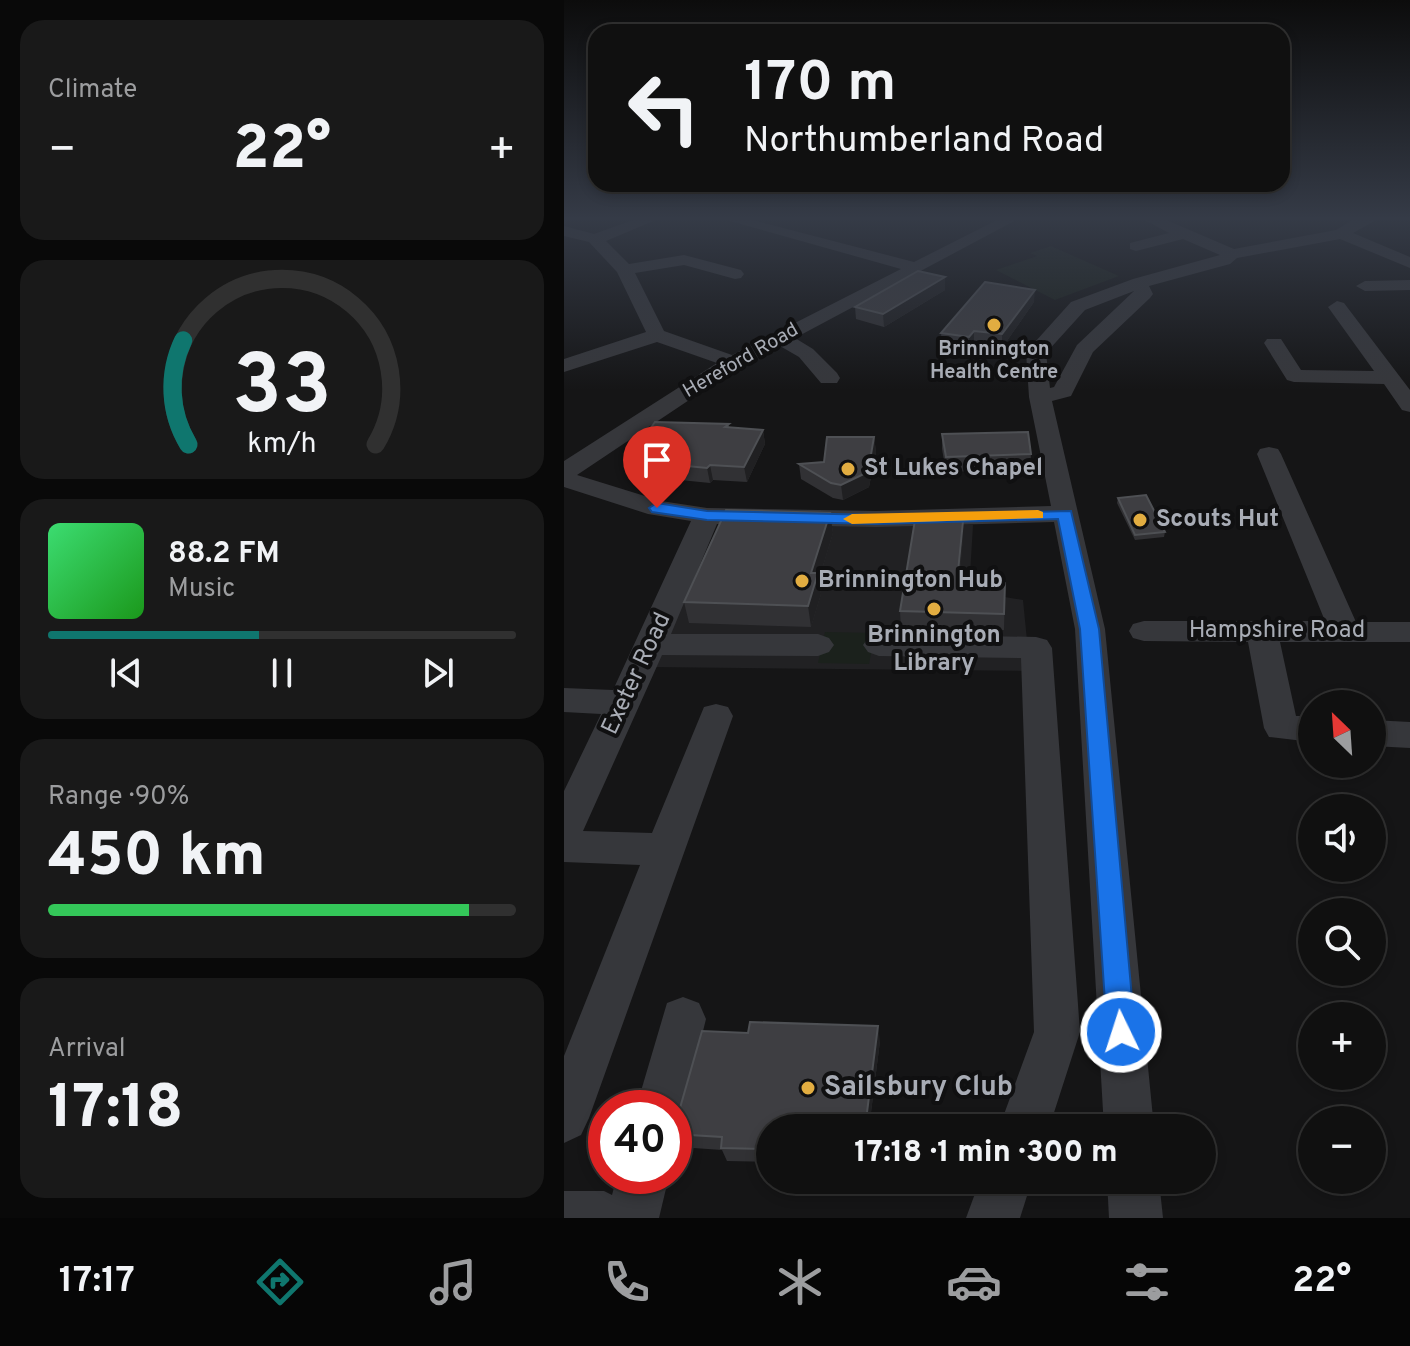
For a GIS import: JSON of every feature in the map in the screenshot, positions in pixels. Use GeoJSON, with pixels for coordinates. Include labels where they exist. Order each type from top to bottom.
{"type":"FeatureCollection","features":[{"type":"Feature","properties":{"kind":"street"},"geometry":{"type":"LineString","coordinates":[[628,276],[657,335]]}},
{"type":"Feature","properties":{"kind":"street","name":"Hereford Road"},"geometry":{"type":"LineString","coordinates":[[564,472],[733,362],[901,276]]}},
{"type":"Feature","properties":{"kind":"street"},"geometry":{"type":"LineString","coordinates":[[1128,1114],[1090,629],[1040,397],[1036,352],[1078,306],[1165,276]]}},
{"type":"Feature","properties":{"kind":"street"},"geometry":{"type":"LineString","coordinates":[[1040,397],[1063,391],[1084,349],[1144,294],[1139,283]]}},
{"type":"Feature","properties":{"kind":"street"},"geometry":{"type":"LineString","coordinates":[[1365,286],[1410,285]]}},
{"type":"Feature","properties":{"kind":"street"},"geometry":{"type":"LineString","coordinates":[[1337,307],[1410,405]]}},
{"type":"Feature","properties":{"kind":"street"},"geometry":{"type":"LineString","coordinates":[[565,366],[657,335],[733,362]]}},
{"type":"Feature","properties":{"kind":"street"},"geometry":{"type":"LineString","coordinates":[[779,337],[806,353],[829,378]]}},
{"type":"Feature","properties":{"kind":"street"},"geometry":{"type":"LineString","coordinates":[[1274,343],[1297,383],[1384,371],[1410,362]]}},
{"type":"Feature","properties":{"kind":"street"},"geometry":{"type":"LineString","coordinates":[[1269,454],[1345,632]]}},
{"type":"Feature","properties":{"kind":"street"},"geometry":{"type":"LineString","coordinates":[[564,479],[657,508],[707,516],[876,519],[1065,514]]}},
{"type":"Feature","properties":{"kind":"street","name":"Exeter Road"},"geometry":{"type":"LineString","coordinates":[[564,831],[707,516]]}},
{"type":"Feature","properties":{"kind":"street","name":"Hampshire Road"},"geometry":{"type":"LineString","coordinates":[[1144,631],[1410,632]]}},
{"type":"Feature","properties":{"kind":"street"},"geometry":{"type":"LineString","coordinates":[[1262,631],[1281,728],[1298,729]]}},
{"type":"Feature","properties":{"kind":"street"},"geometry":{"type":"LineString","coordinates":[[651,644],[818,645]]}},
{"type":"Feature","properties":{"kind":"street"},"geometry":{"type":"LineString","coordinates":[[879,645],[1036,648],[1057,1032],[1029,1114]]}},
{"type":"Feature","properties":{"kind":"street"},"geometry":{"type":"LineString","coordinates":[[564,700],[623,703]]}},
{"type":"Feature","properties":{"kind":"street"},"geometry":{"type":"LineString","coordinates":[[564,1118],[716,716]]}},
{"type":"Feature","properties":{"kind":"street"},"geometry":{"type":"LineString","coordinates":[[1386,734],[1410,735]]}},
{"type":"Feature","properties":{"kind":"street"},"geometry":{"type":"LineString","coordinates":[[564,846],[663,850]]}},
{"type":"Feature","properties":{"kind":"street"},"geometry":{"type":"LineString","coordinates":[[665,1090],[683,1019]]}},
{"type":"Feature","properties":{"kind":"street"},"geometry":{"type":"LineString","coordinates":[[632,1218],[638,1194]]}},
{"type":"Feature","properties":{"kind":"street"},"geometry":{"type":"LineString","coordinates":[[993,1218],[1001,1194]]}},
{"type":"Feature","properties":{"kind":"street"},"geometry":{"type":"LineString","coordinates":[[1134,1194],[1136,1218]]}},
{"type":"Feature","properties":{"kind":"street"},"geometry":{"type":"LineString","coordinates":[[564,1217],[604,1218]]}},
{"type":"Feature","properties":{"kind":"shaded area"},"geometry":{"type":"Polygon","coordinates":[[[1007,276],[1119,276],[1055,300],[1007,276]]]}},
{"type":"Feature","properties":{"kind":"shaded area"},"geometry":{"type":"Polygon","coordinates":[[[719,524],[973,525],[969,591],[1023,600],[1030,671],[653,667],[719,524]]]}},
{"type":"Feature","properties":{"kind":"shaded area"},"geometry":{"type":"Polygon","coordinates":[[[825,632],[875,633],[869,664],[818,663],[825,632]]]}},
{"type":"Feature","properties":{"kind":"building"},"geometry":{"type":"Polygon","coordinates":[[[910,276],[945,277],[883,314],[855,307],[910,276]]]}},
{"type":"Feature","properties":{"kind":"building"},"geometry":{"type":"Polygon","coordinates":[[[985,282],[1035,290],[1002,334],[974,331],[969,337],[941,333],[985,282]]]}},
{"type":"Feature","properties":{"kind":"building"},"geometry":{"type":"Polygon","coordinates":[[[655,422],[729,424],[725,427],[763,430],[744,467],[710,465],[707,468],[630,457],[655,422]]]}},
{"type":"Feature","properties":{"kind":"building"},"geometry":{"type":"Polygon","coordinates":[[[1028,432],[1031,454],[946,457],[942,434],[1028,432]]]}},
{"type":"Feature","properties":{"kind":"building"},"geometry":{"type":"Polygon","coordinates":[[[827,437],[874,437],[868,472],[841,485],[831,483],[799,464],[824,462],[827,437]]]}},
{"type":"Feature","properties":{"kind":"building","name":"Scouts Hut"},"geometry":{"type":"Polygon","coordinates":[[[1146,495],[1165,532],[1135,535],[1118,498],[1146,495]]]}},
{"type":"Feature","properties":{"kind":"building"},"geometry":{"type":"Polygon","coordinates":[[[726,510],[830,513],[811,573],[818,573],[808,606],[684,602],[726,510]]]}},
{"type":"Feature","properties":{"kind":"building"},"geometry":{"type":"Polygon","coordinates":[[[915,520],[963,521],[957,582],[1005,583],[1004,614],[900,611],[915,520]]]}},
{"type":"Feature","properties":{"kind":"building"},"geometry":{"type":"Polygon","coordinates":[[[750,1022],[878,1026],[867,1114],[756,1114],[756,1149],[721,1148],[722,1137],[692,1135],[692,1090],[685,1090],[702,1031],[748,1033],[750,1022]]]}},
{"type":"Feature","properties":{"kind":"slow traffic"},"geometry":{"type":"LineString","coordinates":[[852,519],[1038,515]]}},
{"type":"Feature","properties":{"kind":"place","name":"Brinnington Health Centre"},"geometry":{"type":"Point","coordinates":[994,325]}},
{"type":"Feature","properties":{"kind":"place","name":"St Lukes Chapel"},"geometry":{"type":"Point","coordinates":[848,469]}},
{"type":"Feature","properties":{"kind":"place","name":"Scouts Hut"},"geometry":{"type":"Point","coordinates":[1140,520]}},
{"type":"Feature","properties":{"kind":"place","name":"Brinnington Hub"},"geometry":{"type":"Point","coordinates":[802,581]}},
{"type":"Feature","properties":{"kind":"place","name":"Brinnington Library"},"geometry":{"type":"Point","coordinates":[934,609]}},
{"type":"Feature","properties":{"kind":"place","name":"Sailsbury Club"},"geometry":{"type":"Point","coordinates":[808,1088]}},
{"type":"Feature","properties":{"kind":"route"},"geometry":{"type":"LineString","coordinates":[[657,508],[707,516],[876,519],[1065,514],[1090,629],[1121,1032]]}}]}
